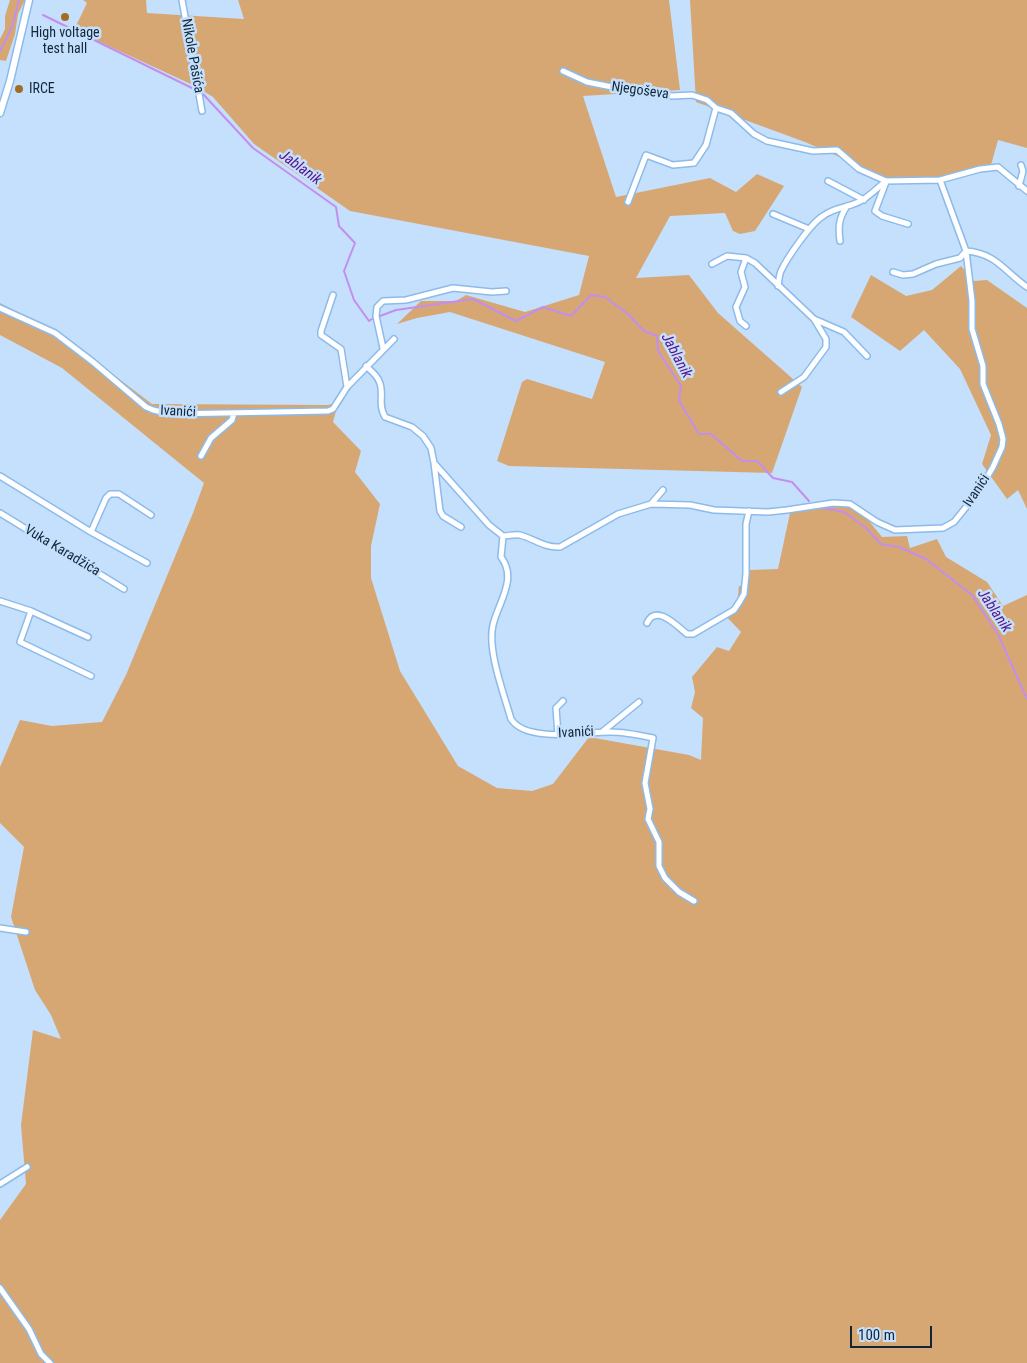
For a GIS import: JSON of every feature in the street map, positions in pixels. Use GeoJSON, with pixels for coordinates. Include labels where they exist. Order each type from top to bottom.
{"type":"FeatureCollection","features":[{"type":"Feature","properties":{"kind":"street"},"geometry":{"type":"LineString","coordinates":[[0,113],[10,81],[29,0]]}},
{"type":"Feature","properties":{"kind":"street","name":"Nikole Pašića"},"geometry":{"type":"LineString","coordinates":[[182,0],[202,111]]}},
{"type":"Feature","properties":{"kind":"street","name":"Njegoševa"},"geometry":{"type":"LineString","coordinates":[[563,71],[587,82],[672,96],[692,95],[707,100],[716,108],[731,113],[754,134],[767,141],[813,151],[837,150],[859,169],[886,181],[940,180],[980,169],[998,167],[1027,191]]}},
{"type":"Feature","properties":{"kind":"street"},"geometry":{"type":"LineString","coordinates":[[628,202],[646,155],[673,165],[694,163],[706,146],[716,108]]}},
{"type":"Feature","properties":{"kind":"street"},"geometry":{"type":"LineString","coordinates":[[1019,186],[1022,171],[1021,165]]}},
{"type":"Feature","properties":{"kind":"street"},"geometry":{"type":"LineString","coordinates":[[940,180],[966,251]]}},
{"type":"Feature","properties":{"kind":"street"},"geometry":{"type":"LineString","coordinates":[[828,181],[864,200]]}},
{"type":"Feature","properties":{"kind":"street"},"geometry":{"type":"LineString","coordinates":[[778,286],[780,272],[809,229],[820,217],[835,208],[864,200],[886,181]]}},
{"type":"Feature","properties":{"kind":"street"},"geometry":{"type":"LineString","coordinates":[[886,181],[876,211],[882,216],[908,224]]}},
{"type":"Feature","properties":{"kind":"street"},"geometry":{"type":"LineString","coordinates":[[840,241],[840,215],[847,206]]}},
{"type":"Feature","properties":{"kind":"street"},"geometry":{"type":"LineString","coordinates":[[773,214],[809,229]]}},
{"type":"Feature","properties":{"kind":"street"},"geometry":{"type":"LineString","coordinates":[[893,272],[903,275],[913,274],[936,264],[960,258],[966,251]]}},
{"type":"Feature","properties":{"kind":"street"},"geometry":{"type":"LineString","coordinates":[[966,251],[980,252],[996,260],[1027,287]]}},
{"type":"Feature","properties":{"kind":"street","name":"Ivanići"},"geometry":{"type":"LineString","coordinates":[[694,900],[679,892],[664,878],[659,866],[659,842],[648,819],[650,809],[645,783],[652,738],[628,733],[601,732],[550,735],[524,728],[510,719],[491,639],[493,624],[506,592],[508,580],[506,564],[501,557],[503,536],[518,535],[551,548],[560,547],[618,514],[651,504],[690,505],[714,510],[749,511],[787,510],[833,503],[850,504],[877,522],[895,530],[943,528],[954,522],[979,491],[993,467],[1002,447],[1003,439],[983,384],[983,366],[972,329],[972,301],[966,251]]}},
{"type":"Feature","properties":{"kind":"street"},"geometry":{"type":"LineString","coordinates":[[712,264],[727,256],[746,258],[755,263],[814,319],[826,339],[826,347],[804,377],[781,392]]}},
{"type":"Feature","properties":{"kind":"street"},"geometry":{"type":"LineString","coordinates":[[746,258],[741,272],[745,286],[736,307],[740,321],[746,326]]}},
{"type":"Feature","properties":{"kind":"street"},"geometry":{"type":"LineString","coordinates":[[383,348],[376,316],[377,307],[383,301],[406,300],[453,288],[492,292],[506,291]]}},
{"type":"Feature","properties":{"kind":"street"},"geometry":{"type":"LineString","coordinates":[[333,295],[321,334],[342,348],[346,387]]}},
{"type":"Feature","properties":{"kind":"street","name":"Ivanići"},"geometry":{"type":"LineString","coordinates":[[0,308],[55,334],[100,368],[140,402],[153,410],[171,414],[328,411],[333,409],[346,387],[394,338]]}},
{"type":"Feature","properties":{"kind":"street"},"geometry":{"type":"LineString","coordinates":[[814,319],[844,332],[867,356]]}},
{"type":"Feature","properties":{"kind":"street"},"geometry":{"type":"LineString","coordinates":[[366,366],[379,380],[381,387],[380,406],[385,417],[417,430],[429,444],[434,463],[440,511],[443,516],[461,527]]}},
{"type":"Feature","properties":{"kind":"street"},"geometry":{"type":"LineString","coordinates":[[201,456],[211,438],[232,420],[234,414]]}},
{"type":"Feature","properties":{"kind":"street"},"geometry":{"type":"LineString","coordinates":[[434,463],[489,525],[503,536]]}},
{"type":"Feature","properties":{"kind":"street"},"geometry":{"type":"LineString","coordinates":[[0,476],[91,532],[147,563]]}},
{"type":"Feature","properties":{"kind":"street"},"geometry":{"type":"LineString","coordinates":[[651,504],[663,490]]}},
{"type":"Feature","properties":{"kind":"street"},"geometry":{"type":"LineString","coordinates":[[91,532],[106,498],[110,494],[119,494],[151,515]]}},
{"type":"Feature","properties":{"kind":"street"},"geometry":{"type":"LineString","coordinates":[[647,623],[654,616],[664,617],[671,620],[687,634],[693,634],[734,610],[744,594],[746,524],[749,511]]}},
{"type":"Feature","properties":{"kind":"street","name":"Vuka Karadžića"},"geometry":{"type":"LineString","coordinates":[[0,513],[124,590]]}},
{"type":"Feature","properties":{"kind":"street"},"geometry":{"type":"LineString","coordinates":[[0,600],[88,637]]}},
{"type":"Feature","properties":{"kind":"street"},"geometry":{"type":"LineString","coordinates":[[30,611],[20,642],[91,676]]}},
{"type":"Feature","properties":{"kind":"street"},"geometry":{"type":"LineString","coordinates":[[558,735],[556,708],[563,702]]}},
{"type":"Feature","properties":{"kind":"street"},"geometry":{"type":"LineString","coordinates":[[601,732],[639,702]]}},
{"type":"Feature","properties":{"kind":"street"},"geometry":{"type":"LineString","coordinates":[[0,928],[26,932]]}},
{"type":"Feature","properties":{"kind":"street"},"geometry":{"type":"LineString","coordinates":[[0,1184],[27,1168]]}},
{"type":"Feature","properties":{"kind":"street"},"geometry":{"type":"LineString","coordinates":[[0,1288],[29,1329],[41,1354],[50,1363]]}},
{"type":"Feature","properties":{"kind":"shaded area"},"geometry":{"type":"Polygon","coordinates":[[[10,0],[25,0],[18,14],[15,34],[6,61],[0,60],[0,39],[5,29],[5,16],[10,0]]]}},
{"type":"Feature","properties":{"kind":"shaded area"},"geometry":{"type":"Polygon","coordinates":[[[83,0],[146,0],[147,13],[244,19],[238,0],[669,0],[680,90],[583,96],[616,197],[710,178],[736,192],[757,174],[784,186],[755,231],[740,234],[733,231],[725,213],[670,216],[636,278],[689,275],[718,313],[802,387],[772,473],[509,466],[497,461],[522,382],[527,379],[592,399],[605,362],[450,312],[397,324],[421,301],[456,301],[466,295],[525,312],[579,295],[589,256],[350,211],[254,144],[213,97],[195,86],[74,30],[87,3],[83,0]]]}},
{"type":"Feature","properties":{"kind":"shaded area"},"geometry":{"type":"Polygon","coordinates":[[[690,0],[1027,0],[1027,148],[998,140],[991,165],[940,177],[890,179],[805,142],[696,102],[690,0]]]}},
{"type":"Feature","properties":{"kind":"shaded area"},"geometry":{"type":"Polygon","coordinates":[[[961,266],[974,281],[987,280],[1027,308],[1027,509],[1018,490],[1007,499],[982,464],[991,435],[960,369],[924,330],[900,351],[851,317],[871,275],[906,296],[932,290],[961,266]]]}},
{"type":"Feature","properties":{"kind":"shaded area"},"geometry":{"type":"Polygon","coordinates":[[[0,303],[60,334],[152,404],[328,405],[332,404],[344,386],[344,399],[336,411],[333,422],[361,451],[355,472],[380,504],[371,546],[371,578],[400,671],[458,766],[497,788],[532,791],[553,784],[589,737],[689,755],[701,760],[703,718],[691,708],[695,692],[692,677],[717,647],[729,651],[741,632],[724,614],[737,605],[739,586],[747,585],[750,570],[778,569],[790,513],[822,505],[850,504],[869,521],[882,537],[907,536],[910,548],[937,539],[946,557],[987,582],[1003,606],[1027,595],[1027,1363],[0,1363],[0,1220],[26,1184],[21,1125],[33,1030],[61,1039],[51,1015],[35,990],[11,917],[24,847],[0,823],[0,767],[20,720],[52,726],[102,722],[126,675],[204,483],[62,368],[0,335],[0,303]]]}},
{"type":"Feature","properties":{"kind":"waterway"},"geometry":{"type":"LineString","coordinates":[[0,51],[12,27],[19,0]]}},
{"type":"Feature","properties":{"kind":"waterway","name":"Jablanik"},"geometry":{"type":"LineString","coordinates":[[43,15],[194,89]]}},
{"type":"Feature","properties":{"kind":"waterway","name":"Jablanik"},"geometry":{"type":"LineString","coordinates":[[203,94],[253,148],[336,207],[339,226],[355,243],[344,271],[354,300],[369,321],[372,319]]}},
{"type":"Feature","properties":{"kind":"waterway","name":"Jablanik"},"geometry":{"type":"LineString","coordinates":[[380,316],[396,310],[473,299],[516,321],[543,307],[571,316],[591,295],[605,297],[628,314],[644,331],[657,336],[658,351],[681,386],[679,401],[699,434],[711,434],[742,461],[757,461],[773,478],[792,482],[809,501]]}},
{"type":"Feature","properties":{"kind":"waterway","name":"Jablanik"},"geometry":{"type":"LineString","coordinates":[[818,507],[844,512],[866,528],[881,544],[899,547],[926,559],[972,595],[998,634],[1027,699]]}},
{"type":"Feature","properties":{"kind":"place","name":"High voltage test hall"},"geometry":{"type":"Point","coordinates":[65,17]}},
{"type":"Feature","properties":{"kind":"place","name":"IRCE"},"geometry":{"type":"Point","coordinates":[19,89]}}]}
